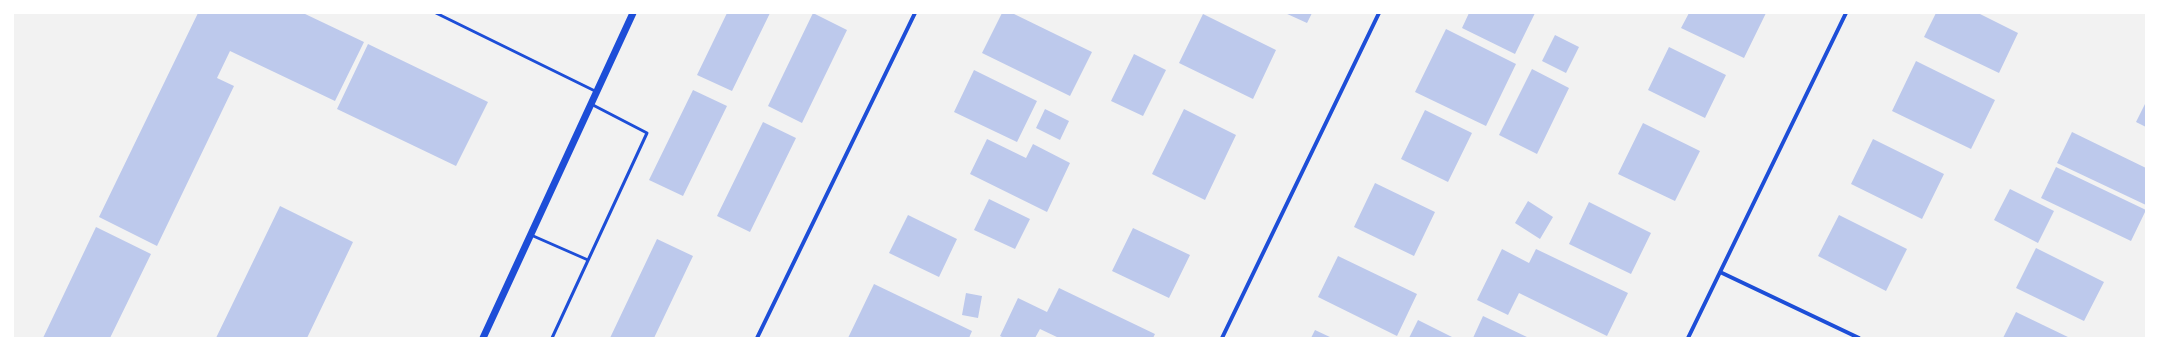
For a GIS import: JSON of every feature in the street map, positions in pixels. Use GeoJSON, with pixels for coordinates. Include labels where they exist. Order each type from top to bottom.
{"type":"FeatureCollection","features":[{"type":"Feature","properties":{"kind":"street"},"geometry":{"type":"LineString","coordinates":[[483,338],[633,13]]}},
{"type":"Feature","properties":{"kind":"street"},"geometry":{"type":"LineString","coordinates":[[757,338],[915,13]]}},
{"type":"Feature","properties":{"kind":"street"},"geometry":{"type":"LineString","coordinates":[[1222,338],[1379,13]]}},
{"type":"Feature","properties":{"kind":"street"},"geometry":{"type":"LineString","coordinates":[[1688,338],[1846,13]]}},
{"type":"Feature","properties":{"kind":"street"},"geometry":{"type":"LineString","coordinates":[[1720,272],[1859,338]]}},
{"type":"Feature","properties":{"kind":"lane"},"geometry":{"type":"LineString","coordinates":[[436,13],[596,92]]}},
{"type":"Feature","properties":{"kind":"lane"},"geometry":{"type":"LineString","coordinates":[[552,338],[647,133],[591,104]]}},
{"type":"Feature","properties":{"kind":"lane"},"geometry":{"type":"LineString","coordinates":[[531,235],[588,260]]}},
{"type":"Feature","properties":{"kind":"building"},"geometry":{"type":"Polygon","coordinates":[[[198,13],[303,13],[364,42],[335,101],[230,51],[217,78],[234,86],[157,246],[99,217],[198,13]]]}},
{"type":"Feature","properties":{"kind":"building"},"geometry":{"type":"Polygon","coordinates":[[[727,13],[770,13],[732,91],[697,75],[727,13]]]}},
{"type":"Feature","properties":{"kind":"building"},"geometry":{"type":"Polygon","coordinates":[[[813,13],[847,30],[802,123],[768,106],[813,13]]]}},
{"type":"Feature","properties":{"kind":"building"},"geometry":{"type":"Polygon","coordinates":[[[1002,13],[1012,13],[1092,52],[1070,96],[982,53],[1002,13]]]}},
{"type":"Feature","properties":{"kind":"building"},"geometry":{"type":"Polygon","coordinates":[[[1285,13],[1312,13],[1307,23],[1285,13]]]}},
{"type":"Feature","properties":{"kind":"building"},"geometry":{"type":"Polygon","coordinates":[[[1469,13],[1535,13],[1515,54],[1462,28],[1469,13]]]}},
{"type":"Feature","properties":{"kind":"building"},"geometry":{"type":"Polygon","coordinates":[[[1689,13],[1766,13],[1744,58],[1681,28],[1689,13]]]}},
{"type":"Feature","properties":{"kind":"building"},"geometry":{"type":"Polygon","coordinates":[[[1936,13],[1978,13],[2018,33],[1999,73],[1924,37],[1936,13]]]}},
{"type":"Feature","properties":{"kind":"building"},"geometry":{"type":"Polygon","coordinates":[[[1203,14],[1276,50],[1253,99],[1179,63],[1203,14]]]}},
{"type":"Feature","properties":{"kind":"building"},"geometry":{"type":"Polygon","coordinates":[[[1446,29],[1516,64],[1486,126],[1415,92],[1446,29]]]}},
{"type":"Feature","properties":{"kind":"building"},"geometry":{"type":"Polygon","coordinates":[[[1555,35],[1579,47],[1566,73],[1542,61],[1555,35]]]}},
{"type":"Feature","properties":{"kind":"building"},"geometry":{"type":"Polygon","coordinates":[[[368,44],[488,102],[456,166],[337,109],[368,44]]]}},
{"type":"Feature","properties":{"kind":"building"},"geometry":{"type":"Polygon","coordinates":[[[1669,47],[1726,75],[1705,118],[1648,90],[1669,47]]]}},
{"type":"Feature","properties":{"kind":"building"},"geometry":{"type":"Polygon","coordinates":[[[1134,54],[1166,70],[1143,116],[1111,101],[1134,54]]]}},
{"type":"Feature","properties":{"kind":"building"},"geometry":{"type":"Polygon","coordinates":[[[1916,61],[1995,100],[1971,149],[1892,111],[1916,61]]]}},
{"type":"Feature","properties":{"kind":"building"},"geometry":{"type":"Polygon","coordinates":[[[1532,69],[1569,88],[1537,154],[1499,135],[1532,69]]]}},
{"type":"Feature","properties":{"kind":"building"},"geometry":{"type":"Polygon","coordinates":[[[974,70],[1037,101],[1017,142],[954,112],[974,70]]]}},
{"type":"Feature","properties":{"kind":"building"},"geometry":{"type":"Polygon","coordinates":[[[693,90],[727,106],[683,196],[649,180],[693,90]]]}},
{"type":"Feature","properties":{"kind":"building"},"geometry":{"type":"Polygon","coordinates":[[[2146,102],[2146,127],[2136,122],[2146,102]]]}},
{"type":"Feature","properties":{"kind":"building"},"geometry":{"type":"Polygon","coordinates":[[[1045,109],[1069,121],[1060,140],[1036,128],[1045,109]]]}},
{"type":"Feature","properties":{"kind":"building"},"geometry":{"type":"Polygon","coordinates":[[[1184,109],[1236,135],[1205,200],[1152,174],[1184,109]]]}},
{"type":"Feature","properties":{"kind":"building"},"geometry":{"type":"Polygon","coordinates":[[[1425,110],[1472,133],[1448,182],[1401,159],[1425,110]]]}},
{"type":"Feature","properties":{"kind":"building"},"geometry":{"type":"Polygon","coordinates":[[[763,122],[796,138],[750,232],[717,216],[763,122]]]}},
{"type":"Feature","properties":{"kind":"building"},"geometry":{"type":"Polygon","coordinates":[[[1643,123],[1700,151],[1675,201],[1618,174],[1643,123]]]}},
{"type":"Feature","properties":{"kind":"building"},"geometry":{"type":"Polygon","coordinates":[[[2072,132],[2146,168],[2146,205],[2057,163],[2072,132]]]}},
{"type":"Feature","properties":{"kind":"building"},"geometry":{"type":"Polygon","coordinates":[[[987,139],[1026,158],[1033,144],[1070,163],[1047,212],[970,174],[987,139]]]}},
{"type":"Feature","properties":{"kind":"building"},"geometry":{"type":"Polygon","coordinates":[[[1873,139],[1944,174],[1922,219],[1851,184],[1873,139]]]}},
{"type":"Feature","properties":{"kind":"building"},"geometry":{"type":"Polygon","coordinates":[[[2056,167],[2146,210],[2131,241],[2041,198],[2056,167]]]}},
{"type":"Feature","properties":{"kind":"building"},"geometry":{"type":"Polygon","coordinates":[[[1375,183],[1435,212],[1414,256],[1354,227],[1375,183]]]}},
{"type":"Feature","properties":{"kind":"building"},"geometry":{"type":"Polygon","coordinates":[[[2010,189],[2054,211],[2038,243],[1994,220],[2010,189]]]}},
{"type":"Feature","properties":{"kind":"building"},"geometry":{"type":"Polygon","coordinates":[[[989,199],[1030,219],[1015,249],[974,230],[989,199]]]}},
{"type":"Feature","properties":{"kind":"building"},"geometry":{"type":"Polygon","coordinates":[[[1528,201],[1553,217],[1540,239],[1515,223],[1528,201]]]}},
{"type":"Feature","properties":{"kind":"building"},"geometry":{"type":"Polygon","coordinates":[[[1589,202],[1651,233],[1631,274],[1569,244],[1589,202]]]}},
{"type":"Feature","properties":{"kind":"building"},"geometry":{"type":"Polygon","coordinates":[[[280,206],[353,242],[307,338],[216,338],[280,206]]]}},
{"type":"Feature","properties":{"kind":"building"},"geometry":{"type":"Polygon","coordinates":[[[908,215],[957,239],[939,277],[889,253],[908,215]]]}},
{"type":"Feature","properties":{"kind":"building"},"geometry":{"type":"Polygon","coordinates":[[[1839,215],[1907,249],[1886,291],[1818,256],[1839,215]]]}},
{"type":"Feature","properties":{"kind":"building"},"geometry":{"type":"Polygon","coordinates":[[[96,227],[151,254],[110,338],[43,338],[96,227]]]}},
{"type":"Feature","properties":{"kind":"building"},"geometry":{"type":"Polygon","coordinates":[[[1133,228],[1190,255],[1169,298],[1112,271],[1133,228]]]}},
{"type":"Feature","properties":{"kind":"building"},"geometry":{"type":"Polygon","coordinates":[[[657,239],[693,256],[654,338],[610,338],[657,239]]]}},
{"type":"Feature","properties":{"kind":"building"},"geometry":{"type":"Polygon","coordinates":[[[2036,248],[2104,282],[2084,321],[2016,288],[2036,248]]]}},
{"type":"Feature","properties":{"kind":"building"},"geometry":{"type":"Polygon","coordinates":[[[1502,249],[1529,263],[1536,249],[1628,293],[1607,336],[1519,293],[1508,315],[1477,300],[1502,249]]]}},
{"type":"Feature","properties":{"kind":"building"},"geometry":{"type":"Polygon","coordinates":[[[1338,256],[1417,294],[1397,336],[1318,297],[1338,256]]]}},
{"type":"Feature","properties":{"kind":"building"},"geometry":{"type":"Polygon","coordinates":[[[874,284],[972,331],[969,338],[848,338],[874,284]]]}},
{"type":"Feature","properties":{"kind":"building"},"geometry":{"type":"Polygon","coordinates":[[[1059,288],[1155,334],[1153,338],[1059,338],[1040,329],[1035,338],[1004,338],[1000,336],[1018,298],[1047,312],[1059,288]]]}},
{"type":"Feature","properties":{"kind":"building"},"geometry":{"type":"Polygon","coordinates":[[[966,293],[982,296],[978,318],[962,315],[966,293]]]}},
{"type":"Feature","properties":{"kind":"building"},"geometry":{"type":"Polygon","coordinates":[[[2016,312],[2070,338],[2003,338],[2016,312]]]}},
{"type":"Feature","properties":{"kind":"building"},"geometry":{"type":"Polygon","coordinates":[[[1483,316],[1529,338],[1473,338],[1483,316]]]}},
{"type":"Feature","properties":{"kind":"building"},"geometry":{"type":"Polygon","coordinates":[[[1418,320],[1454,338],[1409,338],[1418,320]]]}},
{"type":"Feature","properties":{"kind":"building"},"geometry":{"type":"Polygon","coordinates":[[[1315,330],[1332,338],[1311,338],[1315,330]]]}}]}
